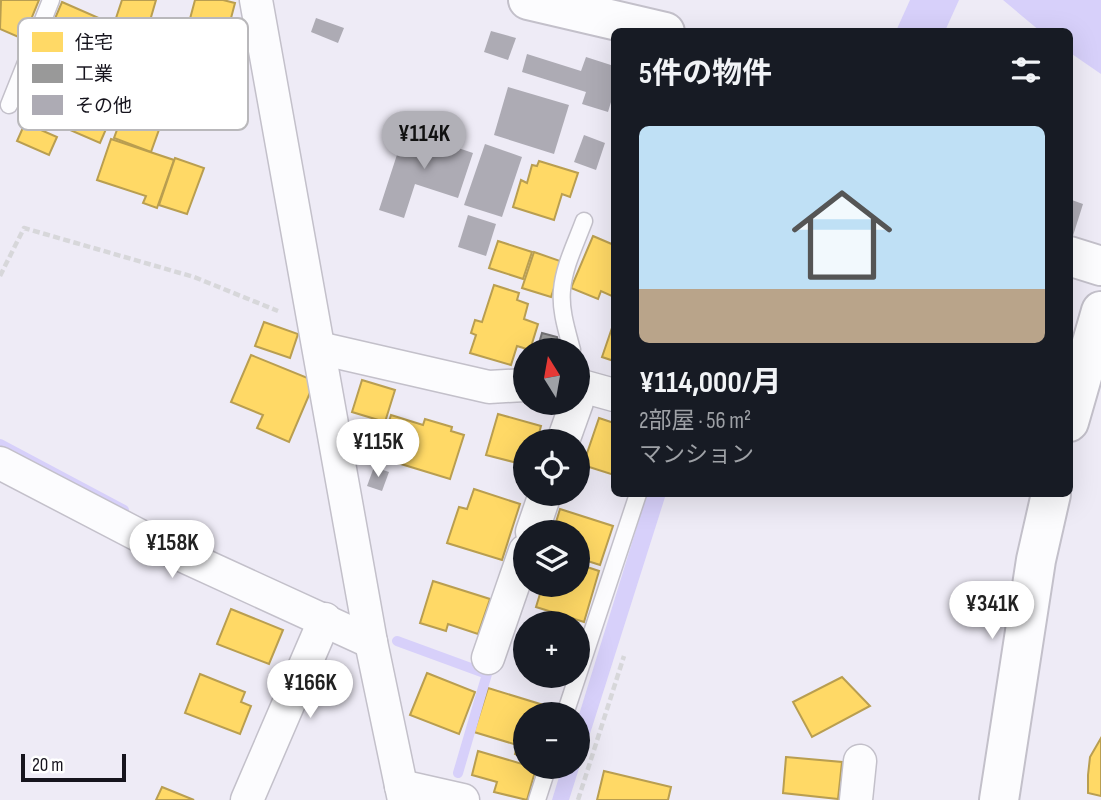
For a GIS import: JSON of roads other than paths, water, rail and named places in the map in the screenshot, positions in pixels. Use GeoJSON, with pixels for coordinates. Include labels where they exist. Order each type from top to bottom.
{"type":"FeatureCollection","features":[{"type":"Feature","properties":{"kind":"street"},"geometry":{"type":"LineString","coordinates":[[256,0],[371,642],[403,793],[463,800]]}},
{"type":"Feature","properties":{"kind":"street"},"geometry":{"type":"LineString","coordinates":[[528,0],[648,28]]}},
{"type":"Feature","properties":{"kind":"street"},"geometry":{"type":"LineString","coordinates":[[1073,257],[1101,267]]}},
{"type":"Feature","properties":{"kind":"street"},"geometry":{"type":"LineString","coordinates":[[1073,408],[1101,311]]}},
{"type":"Feature","properties":{"kind":"street"},"geometry":{"type":"LineString","coordinates":[[317,337],[489,387],[513,386]]}},
{"type":"Feature","properties":{"kind":"street"},"geometry":{"type":"LineString","coordinates":[[590,391],[611,394]]}},
{"type":"Feature","properties":{"kind":"street"},"geometry":{"type":"LineString","coordinates":[[0,463],[144,538],[371,642]]}},
{"type":"Feature","properties":{"kind":"street"},"geometry":{"type":"LineString","coordinates":[[999,800],[1036,560],[1050,497]]}},
{"type":"Feature","properties":{"kind":"street"},"geometry":{"type":"LineString","coordinates":[[488,658],[513,586]]}},
{"type":"Feature","properties":{"kind":"street"},"geometry":{"type":"LineString","coordinates":[[247,800],[325,620]]}},
{"type":"Feature","properties":{"kind":"street"},"geometry":{"type":"LineString","coordinates":[[856,800],[860,761]]}},
{"type":"Feature","properties":{"kind":"lane"},"geometry":{"type":"LineString","coordinates":[[44,18],[51,0]]}},
{"type":"Feature","properties":{"kind":"lane"},"geometry":{"type":"LineString","coordinates":[[9,105],[18,82]]}},
{"type":"Feature","properties":{"kind":"lane"},"geometry":{"type":"LineString","coordinates":[[569,338],[564,322],[562,290],[569,261],[584,221]]}},
{"type":"Feature","properties":{"kind":"lane"},"geometry":{"type":"LineString","coordinates":[[569,702],[637,497]]}},
{"type":"Feature","properties":{"kind":"lane"},"geometry":{"type":"LineString","coordinates":[[537,800],[544,779]]}},
{"type":"Feature","properties":{"kind":"waterway"},"geometry":{"type":"LineString","coordinates":[[0,444],[124,510]]}},
{"type":"Feature","properties":{"kind":"waterway"},"geometry":{"type":"LineString","coordinates":[[397,641],[487,674],[458,773]]}}]}
